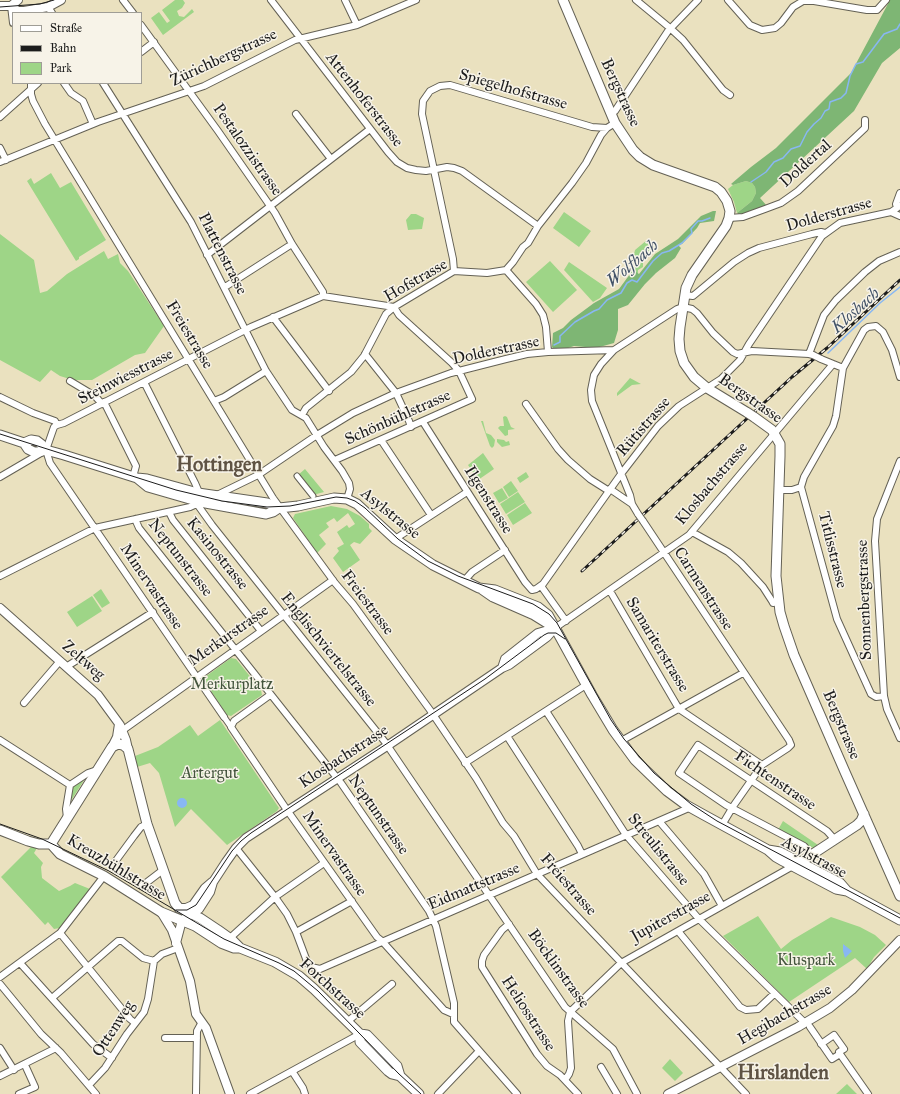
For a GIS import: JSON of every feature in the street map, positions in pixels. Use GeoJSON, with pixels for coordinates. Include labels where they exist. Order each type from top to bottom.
{"type":"FeatureCollection","features":[{"type":"Feature","properties":{"kind":"main road","name":"Bergstrasse"},"geometry":{"type":"LineString","coordinates":[[563,0],[611,122],[632,150],[644,160],[660,168],[709,184],[721,192],[727,201],[729,207],[729,218],[726,226],[688,281],[684,295],[679,339],[680,351],[688,370],[694,377],[707,388],[751,415],[772,430],[779,441],[780,451],[776,567],[778,602],[784,626],[794,655],[900,896]]}},
{"type":"Feature","properties":{"kind":"main road"},"geometry":{"type":"LineString","coordinates":[[0,435],[24,443],[31,440],[37,441],[46,450],[135,478],[147,479],[198,500],[266,514],[279,508],[298,506],[334,498],[347,499]]}},
{"type":"Feature","properties":{"kind":"main road"},"geometry":{"type":"LineString","coordinates":[[198,500],[214,496],[267,503],[279,508]]}},
{"type":"Feature","properties":{"kind":"main road","name":"Asylstrasse"},"geometry":{"type":"LineString","coordinates":[[347,499],[362,507],[395,539],[433,566],[479,588],[493,597],[534,615],[555,628],[586,685],[621,741],[635,760],[655,780],[680,800],[768,850],[780,852],[797,864],[840,884],[847,891],[900,920]]}},
{"type":"Feature","properties":{"kind":"main road"},"geometry":{"type":"LineString","coordinates":[[51,844],[112,747],[115,744],[121,744],[128,749]]}},
{"type":"Feature","properties":{"kind":"main road","name":"Zeltweg"},"geometry":{"type":"LineString","coordinates":[[128,749],[147,824],[175,903],[179,908]]}},
{"type":"Feature","properties":{"kind":"main road","name":"Jupiterstrasse"},"geometry":{"type":"LineString","coordinates":[[797,864],[857,825],[861,821],[864,814]]}},
{"type":"Feature","properties":{"kind":"main road"},"geometry":{"type":"LineString","coordinates":[[857,825],[870,830]]}},
{"type":"Feature","properties":{"kind":"main road","name":"Kreuzbühlstrasse"},"geometry":{"type":"LineString","coordinates":[[0,830],[28,842],[51,844],[60,854],[104,876],[161,912],[187,917],[194,926]]}},
{"type":"Feature","properties":{"kind":"main road","name":"Forchstrasse"},"geometry":{"type":"LineString","coordinates":[[179,908],[187,917],[230,938],[240,948]]}},
{"type":"Feature","properties":{"kind":"main road","name":"Forchstrasse"},"geometry":{"type":"LineString","coordinates":[[194,926],[221,943],[234,948],[240,948],[275,962],[299,976],[360,1034],[366,1034],[397,1066],[400,1076],[419,1094]]}},
{"type":"Feature","properties":{"kind":"street"},"geometry":{"type":"LineString","coordinates":[[0,6],[14,3],[18,11],[50,10],[61,0]]}},
{"type":"Feature","properties":{"kind":"street"},"geometry":{"type":"LineString","coordinates":[[123,0],[132,12]]}},
{"type":"Feature","properties":{"kind":"street","name":"Attenhoferstrasse"},"geometry":{"type":"LineString","coordinates":[[271,0],[397,162],[407,168],[416,170],[426,171],[446,167],[462,171],[538,226]]}},
{"type":"Feature","properties":{"kind":"street"},"geometry":{"type":"LineString","coordinates":[[345,0],[357,24]]}},
{"type":"Feature","properties":{"kind":"street","name":"Zürichbergstrasse"},"geometry":{"type":"LineString","coordinates":[[3,161],[93,124],[189,91],[224,76],[288,42],[357,24],[416,0]]}},
{"type":"Feature","properties":{"kind":"street"},"geometry":{"type":"LineString","coordinates":[[636,0],[683,40],[724,90],[730,95]]}},
{"type":"Feature","properties":{"kind":"street"},"geometry":{"type":"LineString","coordinates":[[548,352],[546,327],[543,315],[536,304],[506,270],[523,247],[528,244],[538,226],[586,163],[601,135],[611,122],[616,111],[670,28],[698,0]]}},
{"type":"Feature","properties":{"kind":"street"},"geometry":{"type":"LineString","coordinates":[[728,0],[750,25],[762,30],[775,28],[781,23],[793,7],[803,1],[814,1],[867,10],[877,10],[886,0]]}},
{"type":"Feature","properties":{"kind":"street","name":"Pestalozzistrasse"},"geometry":{"type":"LineString","coordinates":[[142,26],[270,206],[324,296]]}},
{"type":"Feature","properties":{"kind":"street"},"geometry":{"type":"LineString","coordinates":[[142,51],[154,42]]}},
{"type":"Feature","properties":{"kind":"street"},"geometry":{"type":"LineString","coordinates":[[65,84],[71,92],[82,101],[93,124]]}},
{"type":"Feature","properties":{"kind":"street","name":"Plattenstrasse"},"geometry":{"type":"LineString","coordinates":[[104,84],[191,222],[266,371],[292,410],[306,418],[317,435]]}},
{"type":"Feature","properties":{"kind":"street","name":"Spiegelhofstrasse"},"geometry":{"type":"LineString","coordinates":[[454,271],[453,259],[422,109],[423,101],[433,88],[450,85],[592,126],[611,122]]}},
{"type":"Feature","properties":{"kind":"street"},"geometry":{"type":"LineString","coordinates":[[0,118],[31,86]]}},
{"type":"Feature","properties":{"kind":"street","name":"Freiestrasse"},"geometry":{"type":"LineString","coordinates":[[31,86],[33,101],[55,140],[279,508],[353,604],[433,714],[503,823],[514,836],[537,874],[746,1094]]}},
{"type":"Feature","properties":{"kind":"street"},"geometry":{"type":"LineString","coordinates":[[296,114],[331,160]]}},
{"type":"Feature","properties":{"kind":"street","name":"Doldertal"},"geometry":{"type":"LineString","coordinates":[[729,218],[743,217],[781,203],[798,191],[865,128],[865,120]]}},
{"type":"Feature","properties":{"kind":"street"},"geometry":{"type":"LineString","coordinates":[[208,255],[370,129]]}},
{"type":"Feature","properties":{"kind":"street"},"geometry":{"type":"LineString","coordinates":[[0,148],[3,161]]}},
{"type":"Feature","properties":{"kind":"street"},"geometry":{"type":"LineString","coordinates":[[899,207],[896,204],[900,193]]}},
{"type":"Feature","properties":{"kind":"street","name":"Dolderstrasse"},"geometry":{"type":"LineString","coordinates":[[684,295],[693,296],[734,262],[759,248],[812,234],[821,232],[824,233],[840,223],[891,212],[899,207]]}},
{"type":"Feature","properties":{"kind":"street"},"geometry":{"type":"LineString","coordinates":[[891,212],[900,216]]}},
{"type":"Feature","properties":{"kind":"street","name":"Rütistrasse"},"geometry":{"type":"LineString","coordinates":[[534,590],[541,586],[621,474],[658,426],[671,412],[688,399],[721,379],[740,360],[824,233]]}},
{"type":"Feature","properties":{"kind":"street"},"geometry":{"type":"LineString","coordinates":[[225,287],[292,244]]}},
{"type":"Feature","properties":{"kind":"street"},"geometry":{"type":"LineString","coordinates":[[811,355],[824,315],[836,300],[865,272],[878,262],[900,252]]}},
{"type":"Feature","properties":{"kind":"street","name":"Hofstrasse"},"geometry":{"type":"LineString","coordinates":[[302,415],[306,408],[347,376],[361,360],[386,314],[394,307],[454,271],[487,273],[506,270]]}},
{"type":"Feature","properties":{"kind":"street"},"geometry":{"type":"LineString","coordinates":[[324,296],[394,307],[399,315],[452,363],[459,372]]}},
{"type":"Feature","properties":{"kind":"street","name":"Steinwiesstrasse"},"geometry":{"type":"LineString","coordinates":[[57,425],[64,423],[245,330],[324,296]]}},
{"type":"Feature","properties":{"kind":"street"},"geometry":{"type":"LineString","coordinates":[[614,350],[677,309],[683,307],[692,309],[697,313],[713,333],[734,353],[737,354],[752,351],[811,355],[843,368]]}},
{"type":"Feature","properties":{"kind":"street"},"geometry":{"type":"LineString","coordinates":[[273,318],[329,391]]}},
{"type":"Feature","properties":{"kind":"street"},"geometry":{"type":"LineString","coordinates":[[779,490],[792,490],[801,486],[804,477],[833,426],[839,402],[843,368],[864,330],[868,327],[876,326],[884,332],[900,377]]}},
{"type":"Feature","properties":{"kind":"street","name":"Dolderstrasse"},"geometry":{"type":"LineString","coordinates":[[214,496],[258,475],[317,435],[353,413],[396,393],[459,372],[506,359],[548,352],[614,350]]}},
{"type":"Feature","properties":{"kind":"street","name":"Carmenstrasse"},"geometry":{"type":"LineString","coordinates":[[614,350],[597,369],[592,382],[592,401],[595,411],[630,495],[632,504],[789,740],[791,745],[788,748],[762,765]]}},
{"type":"Feature","properties":{"kind":"street"},"geometry":{"type":"LineString","coordinates":[[364,354],[396,393],[411,427]]}},
{"type":"Feature","properties":{"kind":"street","name":"Klosbachstrasse"},"geometry":{"type":"LineString","coordinates":[[187,917],[199,908],[210,892],[213,882],[236,848],[251,834],[387,746],[502,668],[509,665],[542,640],[555,628],[689,536],[833,364]]}},
{"type":"Feature","properties":{"kind":"street"},"geometry":{"type":"LineString","coordinates":[[214,401],[224,397],[266,371]]}},
{"type":"Feature","properties":{"kind":"street","name":"Schönbühlstrasse"},"geometry":{"type":"LineString","coordinates":[[335,460],[471,401],[472,397],[459,372]]}},
{"type":"Feature","properties":{"kind":"street"},"geometry":{"type":"LineString","coordinates":[[70,382],[95,396],[103,403],[136,466],[135,478]]}},
{"type":"Feature","properties":{"kind":"street","name":"Englischviertelstrasse"},"geometry":{"type":"LineString","coordinates":[[144,382],[195,483],[198,490],[198,500],[212,525],[387,746],[489,894]]}},
{"type":"Feature","properties":{"kind":"street"},"geometry":{"type":"LineString","coordinates":[[0,397],[33,413],[55,421],[57,425],[54,427],[46,450],[0,477]]}},
{"type":"Feature","properties":{"kind":"street"},"geometry":{"type":"LineString","coordinates":[[526,404],[558,449],[568,460],[590,479],[632,504]]}},
{"type":"Feature","properties":{"kind":"street","name":"Ilgenstrasse"},"geometry":{"type":"LineString","coordinates":[[423,422],[525,582],[531,589],[534,590]]}},
{"type":"Feature","properties":{"kind":"street","name":"Asylstrasse"},"geometry":{"type":"LineString","coordinates":[[317,435],[349,483],[350,489],[347,499]]}},
{"type":"Feature","properties":{"kind":"street"},"geometry":{"type":"LineString","coordinates":[[381,440],[431,515]]}},
{"type":"Feature","properties":{"kind":"street","name":"Minervastrasse"},"geometry":{"type":"LineString","coordinates":[[46,450],[50,463],[287,810],[377,937],[444,1010],[453,1014],[456,1025],[517,1094]]}},
{"type":"Feature","properties":{"kind":"street","name":"Sonnenbergstrasse"},"geometry":{"type":"LineString","coordinates":[[900,461],[877,519],[875,541],[884,696],[887,709],[900,738]]}},
{"type":"Feature","properties":{"kind":"street"},"geometry":{"type":"LineString","coordinates":[[297,476],[313,496]]}},
{"type":"Feature","properties":{"kind":"street","name":"Titlisstrasse"},"geometry":{"type":"LineString","coordinates":[[801,486],[837,619],[871,694],[876,697],[884,696]]}},
{"type":"Feature","properties":{"kind":"street"},"geometry":{"type":"LineString","coordinates":[[395,539],[467,492]]}},
{"type":"Feature","properties":{"kind":"street"},"geometry":{"type":"LineString","coordinates":[[0,576],[95,528],[169,512],[198,500]]}},
{"type":"Feature","properties":{"kind":"street","name":"Kasinostrasse"},"geometry":{"type":"LineString","coordinates":[[169,512],[173,520],[261,631]]}},
{"type":"Feature","properties":{"kind":"street","name":"Neptunstrasse"},"geometry":{"type":"LineString","coordinates":[[135,519],[139,528],[337,778],[434,918],[454,1003],[453,1014]]}},
{"type":"Feature","properties":{"kind":"street"},"geometry":{"type":"LineString","coordinates":[[692,532],[728,552],[741,563],[763,587],[772,601],[778,602]]}},
{"type":"Feature","properties":{"kind":"street"},"geometry":{"type":"LineString","coordinates":[[464,582],[472,572],[504,550]]}},
{"type":"Feature","properties":{"kind":"street","name":"Merkurstrasse"},"geometry":{"type":"LineString","coordinates":[[121,727],[197,677],[333,580]]}},
{"type":"Feature","properties":{"kind":"street"},"geometry":{"type":"LineString","coordinates":[[541,586],[566,621]]}},
{"type":"Feature","properties":{"kind":"street","name":"Samariterstrasse"},"geometry":{"type":"LineString","coordinates":[[610,591],[679,709],[762,765]]}},
{"type":"Feature","properties":{"kind":"street","name":"Zeltweg"},"geometry":{"type":"LineString","coordinates":[[0,608],[98,695],[121,727],[128,749]]}},
{"type":"Feature","properties":{"kind":"street"},"geometry":{"type":"LineString","coordinates":[[24,703],[63,664],[153,612]]}},
{"type":"Feature","properties":{"kind":"street"},"geometry":{"type":"LineString","coordinates":[[621,741],[743,672]]}},
{"type":"Feature","properties":{"kind":"street"},"geometry":{"type":"LineString","coordinates":[[465,763],[586,685]]}},
{"type":"Feature","properties":{"kind":"street"},"geometry":{"type":"LineString","coordinates":[[231,727],[234,721],[270,695]]}},
{"type":"Feature","properties":{"kind":"street","name":"Streulistrasse"},"geometry":{"type":"LineString","coordinates":[[546,711],[626,835],[699,919],[807,1025],[832,1059],[840,1054]]}},
{"type":"Feature","properties":{"kind":"street"},"geometry":{"type":"LineString","coordinates":[[112,747],[121,727]]}},
{"type":"Feature","properties":{"kind":"street"},"geometry":{"type":"LineString","coordinates":[[507,736],[582,854]]}},
{"type":"Feature","properties":{"kind":"street"},"geometry":{"type":"LineString","coordinates":[[0,740],[70,786]]}},
{"type":"Feature","properties":{"kind":"street","name":"Fichtenstrasse"},"geometry":{"type":"LineString","coordinates":[[732,808],[679,773],[700,746],[828,832],[835,840]]}},
{"type":"Feature","properties":{"kind":"street"},"geometry":{"type":"LineString","coordinates":[[722,825],[762,765]]}},
{"type":"Feature","properties":{"kind":"street"},"geometry":{"type":"LineString","coordinates":[[67,818],[66,808],[70,786],[88,773],[97,770]]}},
{"type":"Feature","properties":{"kind":"street","name":"Eidmattstrasse"},"geometry":{"type":"LineString","coordinates":[[296,932],[308,964],[311,967],[320,969],[489,894],[692,807]]}},
{"type":"Feature","properties":{"kind":"street"},"geometry":{"type":"LineString","coordinates":[[732,808],[804,846],[812,855]]}},
{"type":"Feature","properties":{"kind":"street"},"geometry":{"type":"LineString","coordinates":[[659,820],[704,874],[722,906]]}},
{"type":"Feature","properties":{"kind":"street"},"geometry":{"type":"LineString","coordinates":[[112,866],[138,831],[147,824]]}},
{"type":"Feature","properties":{"kind":"street"},"geometry":{"type":"LineString","coordinates":[[236,848],[275,897],[287,914],[296,932],[352,901]]}},
{"type":"Feature","properties":{"kind":"street"},"geometry":{"type":"LineString","coordinates":[[230,938],[275,897],[324,863]]}},
{"type":"Feature","properties":{"kind":"street","name":"Jupiterstrasse"},"geometry":{"type":"LineString","coordinates":[[570,1012],[621,963],[797,864]]}},
{"type":"Feature","properties":{"kind":"street"},"geometry":{"type":"LineString","coordinates":[[142,886],[163,870]]}},
{"type":"Feature","properties":{"kind":"street"},"geometry":{"type":"LineString","coordinates":[[0,977],[60,933],[104,876]]}},
{"type":"Feature","properties":{"kind":"street","name":"Klosbachstrasse"},"geometry":{"type":"LineString","coordinates":[[179,908],[187,908],[193,905],[205,888],[213,882]]}},
{"type":"Feature","properties":{"kind":"street","name":"Böcklinstrasse"},"geometry":{"type":"LineString","coordinates":[[489,894],[570,1012],[613,1049],[638,1094]]}},
{"type":"Feature","properties":{"kind":"street"},"geometry":{"type":"LineString","coordinates":[[161,912],[168,923],[190,981],[196,1014],[206,1028],[230,1094]]}},
{"type":"Feature","properties":{"kind":"street"},"geometry":{"type":"LineString","coordinates":[[52,998],[120,940],[143,958],[154,961],[177,945],[180,927],[187,917]]}},
{"type":"Feature","properties":{"kind":"street","name":"Heliosstrasse"},"geometry":{"type":"LineString","coordinates":[[509,924],[484,955],[482,961],[484,970],[537,1054],[547,1066],[565,1080],[578,1094]]}},
{"type":"Feature","properties":{"kind":"street"},"geometry":{"type":"LineString","coordinates":[[678,931],[740,1007],[746,1010],[758,1008],[774,994]]}},
{"type":"Feature","properties":{"kind":"street"},"geometry":{"type":"LineString","coordinates":[[60,933],[130,1019],[135,1023]]}},
{"type":"Feature","properties":{"kind":"street","name":"Hegibachstrasse"},"geometry":{"type":"LineString","coordinates":[[668,1094],[807,1025],[845,997],[900,940]]}},
{"type":"Feature","properties":{"kind":"street","name":"Ottenweg"},"geometry":{"type":"LineString","coordinates":[[89,1086],[105,1068],[145,1009],[154,961]]}},
{"type":"Feature","properties":{"kind":"street"},"geometry":{"type":"LineString","coordinates":[[20,963],[93,1044],[112,1058]]}},
{"type":"Feature","properties":{"kind":"street"},"geometry":{"type":"LineString","coordinates":[[0,984],[41,1034],[56,1048],[96,1094]]}},
{"type":"Feature","properties":{"kind":"street"},"geometry":{"type":"LineString","coordinates":[[347,1022],[392,984]]}},
{"type":"Feature","properties":{"kind":"street"},"geometry":{"type":"LineString","coordinates":[[565,1080],[571,1068],[568,1021],[570,1012]]}},
{"type":"Feature","properties":{"kind":"street"},"geometry":{"type":"LineString","coordinates":[[196,1094],[197,1031],[202,1022]]}},
{"type":"Feature","properties":{"kind":"street"},"geometry":{"type":"LineString","coordinates":[[250,1094],[360,1034]]}},
{"type":"Feature","properties":{"kind":"street"},"geometry":{"type":"LineString","coordinates":[[821,1044],[834,1035],[844,1049],[839,1052],[840,1054],[868,1094]]}},
{"type":"Feature","properties":{"kind":"street"},"geometry":{"type":"LineString","coordinates":[[165,1038],[197,1038]]}},
{"type":"Feature","properties":{"kind":"street"},"geometry":{"type":"LineString","coordinates":[[0,1048],[14,1070]]}},
{"type":"Feature","properties":{"kind":"street"},"geometry":{"type":"LineString","coordinates":[[0,1076],[56,1048]]}},
{"type":"Feature","properties":{"kind":"street"},"geometry":{"type":"LineString","coordinates":[[438,1094],[479,1051]]}},
{"type":"Feature","properties":{"kind":"street"},"geometry":{"type":"LineString","coordinates":[[19,1094],[35,1086],[25,1064]]}},
{"type":"Feature","properties":{"kind":"street"},"geometry":{"type":"LineString","coordinates":[[602,1067],[617,1094]]}},
{"type":"Feature","properties":{"kind":"street"},"geometry":{"type":"LineString","coordinates":[[292,1071],[303,1088],[305,1094]]}},
{"type":"Feature","properties":{"kind":"green space"},"geometry":{"type":"Polygon","coordinates":[[[175,0],[183,0],[185,3],[182,8],[177,11],[179,16],[184,17],[192,9],[194,12],[163,35],[151,18],[159,12],[167,23],[170,21],[162,10],[175,0]]]}},
{"type":"Feature","properties":{"kind":"green space"},"geometry":{"type":"Polygon","coordinates":[[[890,0],[900,0],[900,48],[882,63],[854,111],[760,198],[767,206],[740,215],[737,213],[752,201],[756,193],[755,187],[752,183],[746,181],[733,185],[731,184],[776,148],[851,73],[890,0]]]}},
{"type":"Feature","properties":{"kind":"green space"},"geometry":{"type":"Polygon","coordinates":[[[51,173],[60,188],[71,182],[106,240],[79,257],[76,261],[27,181],[31,178],[34,184],[51,173]]]}},
{"type":"Feature","properties":{"kind":"green space"},"geometry":{"type":"Polygon","coordinates":[[[746,181],[752,183],[755,187],[756,193],[752,201],[737,213],[728,189],[733,185],[746,181]]]}},
{"type":"Feature","properties":{"kind":"green space"},"geometry":{"type":"Polygon","coordinates":[[[716,211],[714,221],[700,223],[682,244],[678,245],[681,248],[675,258],[645,284],[628,305],[618,309],[618,330],[614,343],[596,348],[574,346],[554,349],[552,347],[553,333],[563,328],[571,320],[594,303],[619,289],[633,270],[639,274],[655,254],[678,239],[701,216],[716,211]]]}},
{"type":"Feature","properties":{"kind":"green space"},"geometry":{"type":"Polygon","coordinates":[[[564,212],[591,231],[579,247],[553,228],[564,212]]]}},
{"type":"Feature","properties":{"kind":"green space"},"geometry":{"type":"Polygon","coordinates":[[[411,214],[416,214],[424,218],[422,229],[408,230],[406,220],[411,214]]]}},
{"type":"Feature","properties":{"kind":"green space"},"geometry":{"type":"Polygon","coordinates":[[[0,234],[34,260],[40,293],[47,291],[67,274],[104,251],[108,259],[118,254],[120,263],[128,271],[164,326],[145,353],[135,355],[92,380],[73,380],[60,376],[51,370],[40,382],[0,360],[0,234]]]}},
{"type":"Feature","properties":{"kind":"green space"},"geometry":{"type":"Polygon","coordinates":[[[647,240],[655,246],[652,252],[646,255],[643,260],[643,267],[638,270],[638,276],[633,279],[630,272],[630,263],[635,250],[647,240]]]}},
{"type":"Feature","properties":{"kind":"green space"},"geometry":{"type":"Polygon","coordinates":[[[550,261],[577,290],[553,312],[526,282],[550,261]]]}},
{"type":"Feature","properties":{"kind":"green space"},"geometry":{"type":"Polygon","coordinates":[[[569,262],[607,288],[600,298],[593,302],[564,270],[569,262]]]}},
{"type":"Feature","properties":{"kind":"green space"},"geometry":{"type":"Polygon","coordinates":[[[630,378],[641,384],[632,385],[617,396],[617,393],[630,378]]]}},
{"type":"Feature","properties":{"kind":"green space"},"geometry":{"type":"Polygon","coordinates":[[[503,417],[507,417],[511,427],[515,429],[508,430],[508,435],[505,436],[498,428],[500,426],[504,426],[503,417]]]}},
{"type":"Feature","properties":{"kind":"green space"},"geometry":{"type":"Polygon","coordinates":[[[481,421],[483,421],[486,433],[491,435],[495,440],[492,448],[490,446],[481,421]]]}},
{"type":"Feature","properties":{"kind":"green space"},"geometry":{"type":"Polygon","coordinates":[[[497,439],[504,440],[506,442],[509,441],[510,445],[502,447],[497,442],[497,439]]]}},
{"type":"Feature","properties":{"kind":"green space"},"geometry":{"type":"Polygon","coordinates":[[[483,453],[494,469],[478,480],[468,465],[483,453]]]}},
{"type":"Feature","properties":{"kind":"green space"},"geometry":{"type":"Polygon","coordinates":[[[305,469],[324,492],[313,495],[298,475],[305,469]]]}},
{"type":"Feature","properties":{"kind":"green space"},"geometry":{"type":"Polygon","coordinates":[[[526,472],[529,477],[520,483],[517,478],[526,472]]]}},
{"type":"Feature","properties":{"kind":"green space"},"geometry":{"type":"Polygon","coordinates":[[[511,481],[518,491],[509,497],[503,487],[511,481]]]}},
{"type":"Feature","properties":{"kind":"green space"},"geometry":{"type":"Polygon","coordinates":[[[502,488],[508,498],[499,503],[493,493],[502,488]]]}},
{"type":"Feature","properties":{"kind":"green space"},"geometry":{"type":"Polygon","coordinates":[[[518,492],[525,502],[506,514],[500,504],[518,492]]]}},
{"type":"Feature","properties":{"kind":"green space"},"geometry":{"type":"Polygon","coordinates":[[[525,503],[532,513],[513,525],[507,515],[525,503]]]}},
{"type":"Feature","properties":{"kind":"green space"},"geometry":{"type":"Polygon","coordinates":[[[331,506],[347,509],[360,516],[369,524],[369,528],[372,531],[360,544],[354,542],[350,545],[360,560],[343,572],[333,558],[339,551],[337,548],[344,544],[337,532],[347,525],[349,528],[355,524],[348,513],[337,522],[334,518],[326,523],[329,527],[319,535],[326,544],[317,553],[293,518],[295,514],[331,506]]]}},
{"type":"Feature","properties":{"kind":"green space"},"geometry":{"type":"Polygon","coordinates":[[[101,589],[110,603],[102,608],[93,595],[101,589]]]}},
{"type":"Feature","properties":{"kind":"green space"},"geometry":{"type":"Polygon","coordinates":[[[92,596],[102,611],[77,627],[67,612],[92,596]]]}},
{"type":"Feature","properties":{"kind":"green space","name":"Merkurplatz"},"geometry":{"type":"Polygon","coordinates":[[[231,658],[236,659],[261,690],[262,695],[231,716],[227,715],[205,682],[205,677],[231,658]]]}},
{"type":"Feature","properties":{"kind":"green space","name":"Artergut"},"geometry":{"type":"Polygon","coordinates":[[[220,720],[279,808],[277,811],[227,845],[191,809],[175,827],[159,773],[150,763],[137,767],[135,756],[158,747],[190,725],[198,736],[220,720]]]}},
{"type":"Feature","properties":{"kind":"green space"},"geometry":{"type":"Polygon","coordinates":[[[86,777],[69,804],[73,787],[86,777]]]}},
{"type":"Feature","properties":{"kind":"green space"},"geometry":{"type":"Polygon","coordinates":[[[783,821],[818,845],[813,848],[778,830],[783,821]]]}},
{"type":"Feature","properties":{"kind":"green space"},"geometry":{"type":"Polygon","coordinates":[[[31,847],[37,848],[34,853],[43,863],[41,867],[42,878],[59,891],[75,883],[90,889],[60,928],[54,929],[48,922],[45,925],[1,877],[31,847]]]}},
{"type":"Feature","properties":{"kind":"green space","name":"Kluspark"},"geometry":{"type":"Polygon","coordinates":[[[758,916],[781,949],[792,940],[831,917],[860,927],[875,935],[886,945],[874,957],[867,969],[855,958],[789,1002],[723,936],[758,916]]]}},
{"type":"Feature","properties":{"kind":"green space"},"geometry":{"type":"Polygon","coordinates":[[[670,1059],[683,1073],[675,1081],[662,1068],[670,1059]]]}},
{"type":"Feature","properties":{"kind":"green space"},"geometry":{"type":"Polygon","coordinates":[[[847,1084],[857,1094],[836,1094],[847,1084]]]}},
{"type":"Feature","properties":{"kind":"water"},"geometry":{"type":"Polygon","coordinates":[[[182,798],[187,803],[182,808],[177,803],[182,798]]]}},
{"type":"Feature","properties":{"kind":"water"},"geometry":{"type":"Polygon","coordinates":[[[843,944],[852,951],[845,958],[843,951],[843,944]]]}},
{"type":"Feature","properties":{"kind":"waterway","name":"Wolfbach"},"geometry":{"type":"LineString","coordinates":[[751,182],[766,172],[774,162],[783,158],[791,149],[800,146],[807,132],[821,118],[825,111],[829,109],[830,102],[841,98],[846,93],[850,76],[856,64],[863,62],[884,34],[897,29],[900,24]]}},
{"type":"Feature","properties":{"kind":"waterway","name":"Wolfbach"},"geometry":{"type":"LineString","coordinates":[[554,345],[560,342],[560,336],[575,322],[599,309],[607,300],[621,293],[627,283],[632,280],[637,282],[653,261],[662,253],[669,251],[682,243],[692,233],[691,229],[698,221],[710,218]]}},
{"type":"Feature","properties":{"kind":"waterway","name":"Klosbach"},"geometry":{"type":"LineString","coordinates":[[828,353],[880,303],[900,287]]}},
{"type":"Feature","properties":{"kind":"tram line"},"geometry":{"type":"LineString","coordinates":[[0,7],[40,4],[54,0]]}},
{"type":"Feature","properties":{"kind":"tram line"},"geometry":{"type":"LineString","coordinates":[[0,434],[176,490],[222,501],[267,507],[290,506],[336,497],[347,498],[355,501],[365,508],[398,539],[428,561],[458,576],[533,604],[549,614],[557,623],[611,720],[624,739],[654,773],[691,804],[717,821],[900,918]]}},
{"type":"Feature","properties":{"kind":"tram line"},"geometry":{"type":"LineString","coordinates":[[176,910],[187,910],[196,905],[232,851],[251,833],[485,679],[544,635],[548,633],[556,633],[565,639]]}},
{"type":"Feature","properties":{"kind":"tram line"},"geometry":{"type":"LineString","coordinates":[[0,824],[42,839],[109,871],[224,939],[294,971],[318,991],[399,1074],[421,1094]]}},
{"type":"Feature","properties":{"kind":"railway"},"geometry":{"type":"LineString","coordinates":[[582,571],[792,377],[827,348],[900,280]]}},
{"type":"Feature","properties":{"kind":"district","name":"Hottingen"},"geometry":{"type":"Point","coordinates":[219,466]}},
{"type":"Feature","properties":{"kind":"district","name":"Hirslanden"},"geometry":{"type":"Point","coordinates":[783,1074]}}]}
